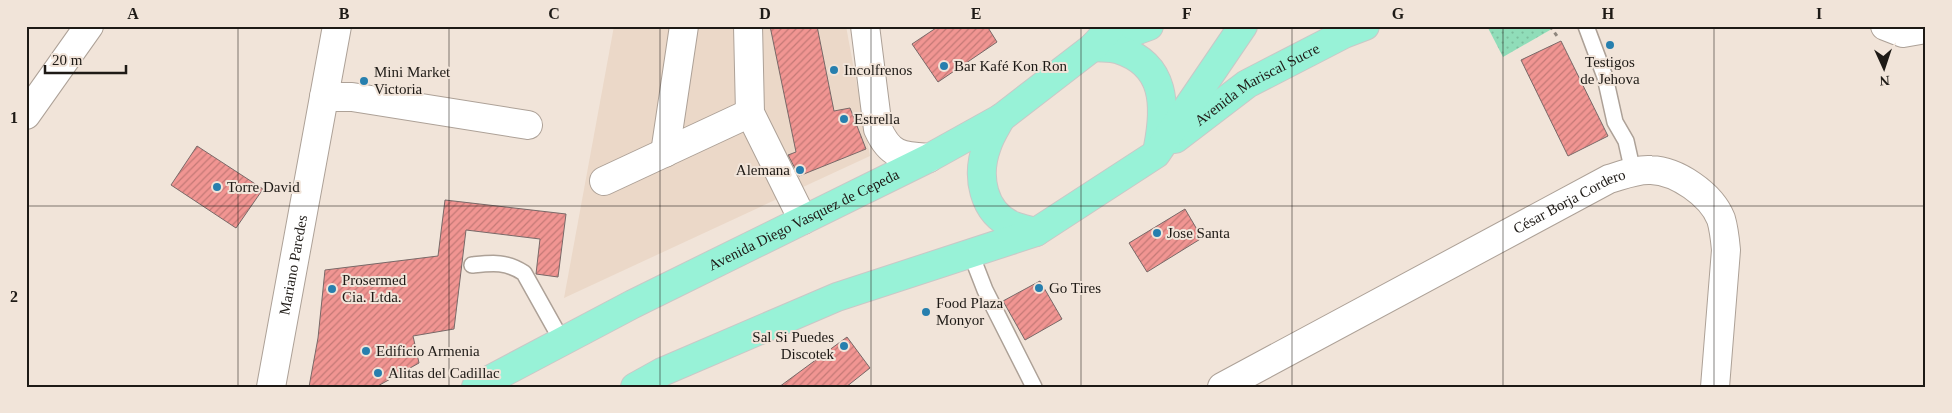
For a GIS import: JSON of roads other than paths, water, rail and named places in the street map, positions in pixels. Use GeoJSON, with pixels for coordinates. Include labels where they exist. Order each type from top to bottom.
{"type":"FeatureCollection","features":[{"type":"Feature","properties":{"kind":"main road","name":"Avenida Diego Vasquez de Cepeda"},"geometry":{"type":"LineString","coordinates":[[476,387],[633,304],[929,158],[1001,118],[1093,47],[1112,26]]}},
{"type":"Feature","properties":{"kind":"main road"},"geometry":{"type":"LineString","coordinates":[[1093,47],[1150,26]]}},
{"type":"Feature","properties":{"kind":"main road"},"geometry":{"type":"LineString","coordinates":[[635,387],[662,372],[837,297],[1036,232],[1156,154],[1243,26]]}},
{"type":"Feature","properties":{"kind":"main road","name":"Avenida Mariscal Sucre"},"geometry":{"type":"LineString","coordinates":[[1156,154],[1247,84],[1344,34],[1365,26]]}},
{"type":"Feature","properties":{"kind":"main road"},"geometry":{"type":"LineString","coordinates":[[1093,47],[1118,49],[1138,58],[1151,69],[1157,79],[1162,108],[1162,125],[1156,154]]}},
{"type":"Feature","properties":{"kind":"main road"},"geometry":{"type":"LineString","coordinates":[[1001,118],[987,146],[981,171],[983,190],[990,205],[1001,219],[1014,226],[1036,232]]}},
{"type":"Feature","properties":{"kind":"street"},"geometry":{"type":"LineString","coordinates":[[26,115],[89,26]]}},
{"type":"Feature","properties":{"kind":"street","name":"Mariano Paredes"},"geometry":{"type":"LineString","coordinates":[[271,387],[337,26]]}},
{"type":"Feature","properties":{"kind":"street"},"geometry":{"type":"LineString","coordinates":[[665,153],[684,26]]}},
{"type":"Feature","properties":{"kind":"street"},"geometry":{"type":"LineString","coordinates":[[748,26],[750,113],[803,220]]}},
{"type":"Feature","properties":{"kind":"street"},"geometry":{"type":"LineString","coordinates":[[865,26],[878,129],[883,140],[892,150],[904,156],[929,158]]}},
{"type":"Feature","properties":{"kind":"street"},"geometry":{"type":"LineString","coordinates":[[1885,26],[1903,33],[1926,29]]}},
{"type":"Feature","properties":{"kind":"street"},"geometry":{"type":"LineString","coordinates":[[324,98],[352,97],[528,125]]}},
{"type":"Feature","properties":{"kind":"street"},"geometry":{"type":"LineString","coordinates":[[604,181],[750,113]]}},
{"type":"Feature","properties":{"kind":"street","name":"César Borja Cordero"},"geometry":{"type":"LineString","coordinates":[[1222,387],[1267,375],[1609,179],[1633,172],[1650,170],[1667,172],[1682,178],[1712,205],[1720,218],[1726,250],[1715,387]]}},
{"type":"Feature","properties":{"kind":"lane"},"geometry":{"type":"LineString","coordinates":[[1586,26],[1604,77],[1616,122],[1626,141],[1633,172]]}},
{"type":"Feature","properties":{"kind":"lane"},"geometry":{"type":"LineString","coordinates":[[970,254],[985,290],[1034,387]]}},
{"type":"Feature","properties":{"kind":"lane"},"geometry":{"type":"LineString","coordinates":[[472,265],[494,263],[514,266],[524,273],[562,342]]}},
{"type":"Feature","properties":{"kind":"place","name":"Testigos de Jehova"},"geometry":{"type":"Point","coordinates":[1610,45]}},
{"type":"Feature","properties":{"kind":"place","name":"Bar Kafé Kon Ron"},"geometry":{"type":"Point","coordinates":[944,66]}},
{"type":"Feature","properties":{"kind":"place","name":"Incolfrenos"},"geometry":{"type":"Point","coordinates":[834,70]}},
{"type":"Feature","properties":{"kind":"place","name":"Mini Market Victoria"},"geometry":{"type":"Point","coordinates":[364,81]}},
{"type":"Feature","properties":{"kind":"place","name":"Estrella"},"geometry":{"type":"Point","coordinates":[844,119]}},
{"type":"Feature","properties":{"kind":"place","name":"Alemana"},"geometry":{"type":"Point","coordinates":[800,170]}},
{"type":"Feature","properties":{"kind":"place","name":"Torre David"},"geometry":{"type":"Point","coordinates":[217,187]}},
{"type":"Feature","properties":{"kind":"place","name":"Jose Santa"},"geometry":{"type":"Point","coordinates":[1157,233]}},
{"type":"Feature","properties":{"kind":"place","name":"Go Tires"},"geometry":{"type":"Point","coordinates":[1039,288]}},
{"type":"Feature","properties":{"kind":"place","name":"Prosermed Cia. Ltda."},"geometry":{"type":"Point","coordinates":[332,289]}},
{"type":"Feature","properties":{"kind":"place","name":"Food Plaza Monyor"},"geometry":{"type":"Point","coordinates":[926,312]}},
{"type":"Feature","properties":{"kind":"place","name":"Sal Si Puedes Discotek"},"geometry":{"type":"Point","coordinates":[844,346]}},
{"type":"Feature","properties":{"kind":"place","name":"Edificio Armenia"},"geometry":{"type":"Point","coordinates":[366,351]}},
{"type":"Feature","properties":{"kind":"place","name":"Alitas del Cadillac"},"geometry":{"type":"Point","coordinates":[378,373]}}]}
